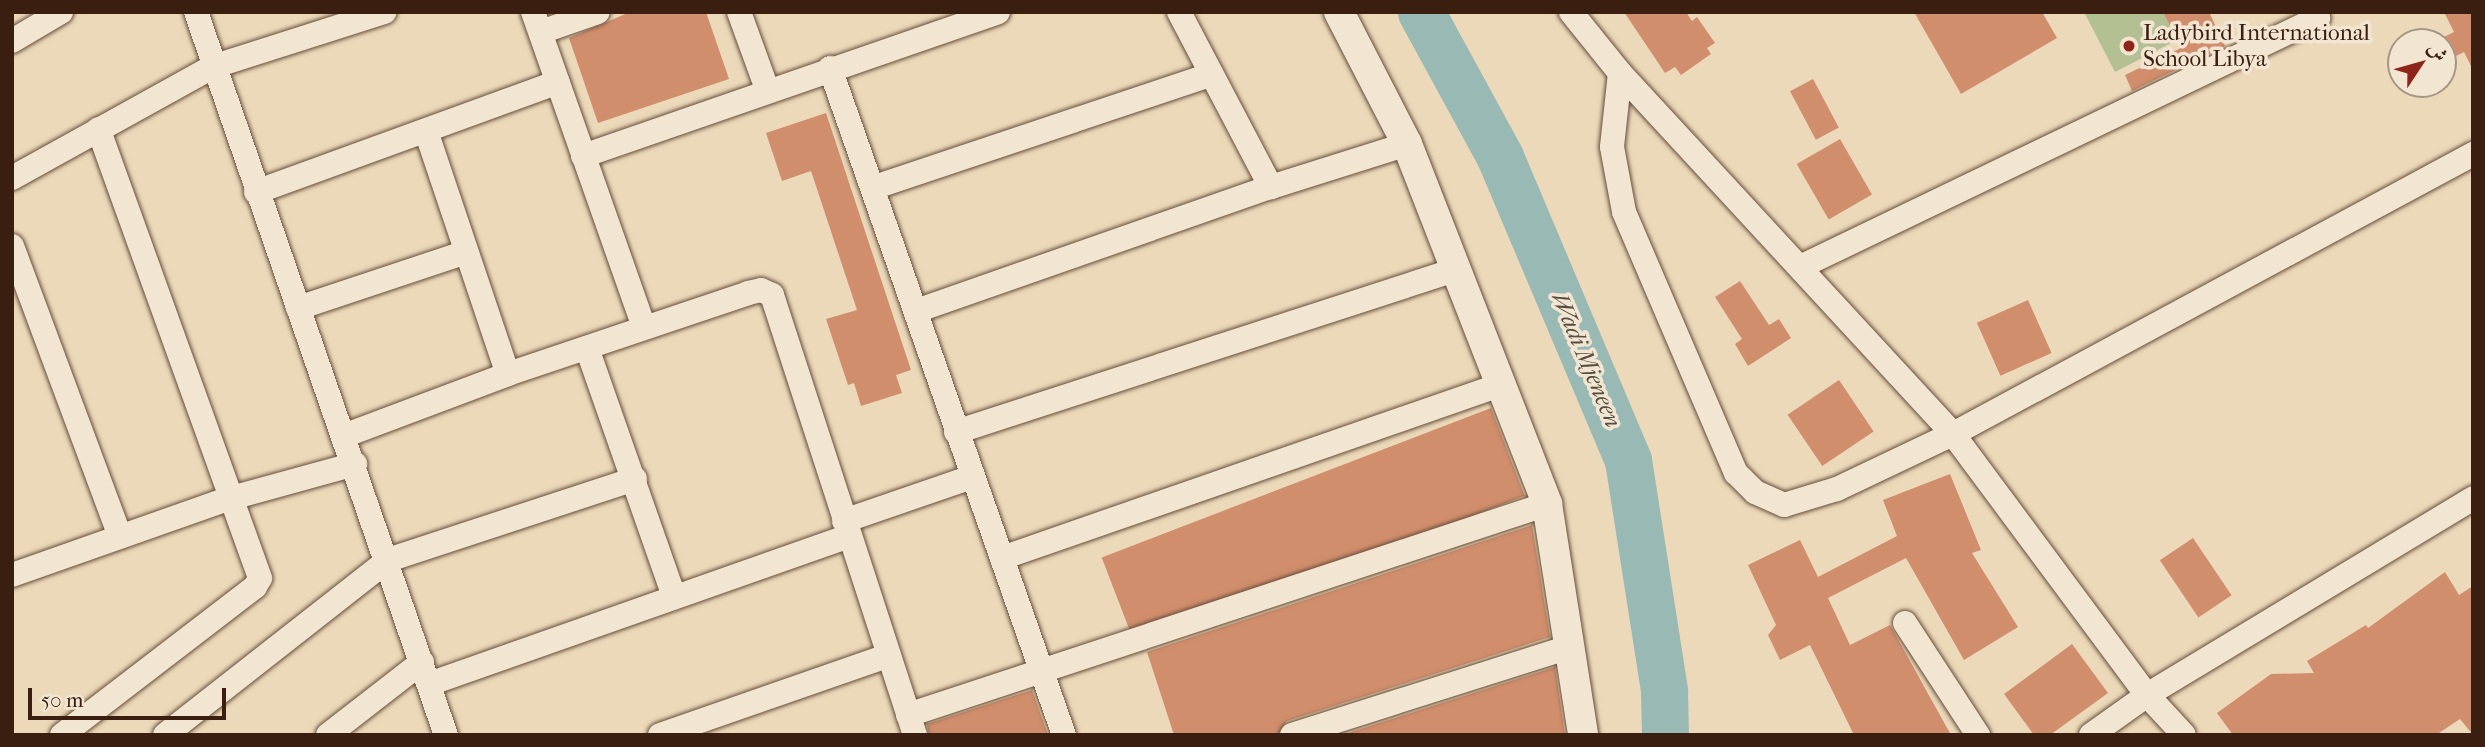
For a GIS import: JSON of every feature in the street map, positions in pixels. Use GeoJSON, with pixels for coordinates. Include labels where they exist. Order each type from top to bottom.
{"type":"FeatureCollection","features":[{"type":"Feature","properties":{"kind":"street"},"geometry":{"type":"LineString","coordinates":[[12,41],[61,12]]}},
{"type":"Feature","properties":{"kind":"street"},"geometry":{"type":"LineString","coordinates":[[196,12],[212,67],[256,192],[346,435],[446,735]]}},
{"type":"Feature","properties":{"kind":"street"},"geometry":{"type":"LineString","coordinates":[[12,178],[212,67],[384,12]]}},
{"type":"Feature","properties":{"kind":"street"},"geometry":{"type":"LineString","coordinates":[[598,12],[537,22],[645,327]]}},
{"type":"Feature","properties":{"kind":"street"},"geometry":{"type":"LineString","coordinates":[[739,12],[766,89]]}},
{"type":"Feature","properties":{"kind":"street"},"geometry":{"type":"LineString","coordinates":[[583,156],[766,89],[998,12]]}},
{"type":"Feature","properties":{"kind":"street"},"geometry":{"type":"LineString","coordinates":[[1179,12],[1271,187]]}},
{"type":"Feature","properties":{"kind":"street"},"geometry":{"type":"LineString","coordinates":[[1339,12],[1407,144],[1458,269],[1547,504],[1583,735]]}},
{"type":"Feature","properties":{"kind":"street"},"geometry":{"type":"LineString","coordinates":[[1571,12],[1620,74],[1953,434],[2147,695],[2184,735]]}},
{"type":"Feature","properties":{"kind":"street"},"geometry":{"type":"LineString","coordinates":[[1800,267],[2318,18]]}},
{"type":"Feature","properties":{"kind":"street"},"geometry":{"type":"LineString","coordinates":[[830,68],[875,187],[956,432],[1064,735]]}},
{"type":"Feature","properties":{"kind":"street"},"geometry":{"type":"LineString","coordinates":[[875,187],[1212,74]]}},
{"type":"Feature","properties":{"kind":"street"},"geometry":{"type":"LineString","coordinates":[[1620,74],[1612,147],[1625,212],[1736,473],[1755,492],[1784,505],[1838,488],[1953,434],[2473,155]]}},
{"type":"Feature","properties":{"kind":"street"},"geometry":{"type":"LineString","coordinates":[[256,192],[558,82]]}},
{"type":"Feature","properties":{"kind":"street"},"geometry":{"type":"LineString","coordinates":[[62,735],[256,587],[259,571],[228,499],[98,129]]}},
{"type":"Feature","properties":{"kind":"street"},"geometry":{"type":"LineString","coordinates":[[425,131],[509,374]]}},
{"type":"Feature","properties":{"kind":"street"},"geometry":{"type":"LineString","coordinates":[[916,312],[1271,187],[1407,144]]}},
{"type":"Feature","properties":{"kind":"street"},"geometry":{"type":"LineString","coordinates":[[12,246],[120,536]]}},
{"type":"Feature","properties":{"kind":"street"},"geometry":{"type":"LineString","coordinates":[[298,308],[466,252]]}},
{"type":"Feature","properties":{"kind":"street"},"geometry":{"type":"LineString","coordinates":[[956,432],[1458,269]]}},
{"type":"Feature","properties":{"kind":"street"},"geometry":{"type":"LineString","coordinates":[[346,435],[509,374],[748,293],[761,290],[772,295],[887,656],[912,725],[1039,669],[1144,639],[1547,504]]}},
{"type":"Feature","properties":{"kind":"street"},"geometry":{"type":"LineString","coordinates":[[587,348],[674,596]]}},
{"type":"Feature","properties":{"kind":"street"},"geometry":{"type":"LineString","coordinates":[[1002,558],[1500,385]]}},
{"type":"Feature","properties":{"kind":"street"},"geometry":{"type":"LineString","coordinates":[[12,575],[228,499],[355,464]]}},
{"type":"Feature","properties":{"kind":"street"},"geometry":{"type":"LineString","coordinates":[[328,735],[426,673],[674,596],[972,477]]}},
{"type":"Feature","properties":{"kind":"street"},"geometry":{"type":"LineString","coordinates":[[165,735],[388,560],[635,479]]}},
{"type":"Feature","properties":{"kind":"street"},"geometry":{"type":"LineString","coordinates":[[2091,735],[2147,695],[2473,498]]}},
{"type":"Feature","properties":{"kind":"street"},"geometry":{"type":"LineString","coordinates":[[1905,622],[1978,735]]}},
{"type":"Feature","properties":{"kind":"street"},"geometry":{"type":"LineString","coordinates":[[1292,735],[1569,647]]}},
{"type":"Feature","properties":{"kind":"street"},"geometry":{"type":"LineString","coordinates":[[660,735],[887,656]]}},
{"type":"Feature","properties":{"kind":"green space","name":"Ladybird International School Libya"},"geometry":{"type":"Polygon","coordinates":[[[2084,12],[2163,12],[2177,40],[2115,72],[2084,12]]]}},
{"type":"Feature","properties":{"kind":"building"},"geometry":{"type":"Polygon","coordinates":[[[630,12],[706,12],[729,79],[598,123],[569,38],[630,12]]]}},
{"type":"Feature","properties":{"kind":"building"},"geometry":{"type":"Polygon","coordinates":[[[1624,12],[1686,12],[1692,21],[1697,17],[1715,43],[1707,48],[1711,54],[1681,75],[1675,67],[1665,73],[1624,12]]]}},
{"type":"Feature","properties":{"kind":"building"},"geometry":{"type":"Polygon","coordinates":[[[1914,12],[2042,12],[2057,38],[1961,94],[1914,12]]]}},
{"type":"Feature","properties":{"kind":"building"},"geometry":{"type":"Polygon","coordinates":[[[2163,12],[2209,12],[2225,46],[2132,91],[2125,75],[2181,48],[2163,12]]]}},
{"type":"Feature","properties":{"kind":"building"},"geometry":{"type":"Polygon","coordinates":[[[2444,12],[2473,12],[2473,70],[2464,52],[2457,56],[2457,28],[2452,28],[2444,12]]]}},
{"type":"Feature","properties":{"kind":"building"},"geometry":{"type":"Polygon","coordinates":[[[1813,79],[1839,128],[1816,140],[1790,91],[1813,79]]]}},
{"type":"Feature","properties":{"kind":"building"},"geometry":{"type":"Polygon","coordinates":[[[826,113],[911,370],[896,375],[902,393],[861,406],[854,383],[848,385],[826,319],[857,310],[811,171],[782,181],[766,133],[826,113]]]}},
{"type":"Feature","properties":{"kind":"building"},"geometry":{"type":"Polygon","coordinates":[[[1840,139],[1872,194],[1829,219],[1797,164],[1840,139]]]}},
{"type":"Feature","properties":{"kind":"building"},"geometry":{"type":"Polygon","coordinates":[[[1740,281],[1769,325],[1779,319],[1791,338],[1748,366],[1735,344],[1742,339],[1715,297],[1740,281]]]}},
{"type":"Feature","properties":{"kind":"building"},"geometry":{"type":"Polygon","coordinates":[[[2028,300],[2052,353],[2000,376],[1977,323],[2028,300]]]}},
{"type":"Feature","properties":{"kind":"building"},"geometry":{"type":"Polygon","coordinates":[[[1839,380],[1874,431],[1822,466],[1788,415],[1839,380]]]}},
{"type":"Feature","properties":{"kind":"building"},"geometry":{"type":"Polygon","coordinates":[[[1491,408],[1525,496],[1135,645],[1102,557],[1491,408]]]}},
{"type":"Feature","properties":{"kind":"building"},"geometry":{"type":"Polygon","coordinates":[[[1950,474],[1981,550],[1972,553],[2018,627],[1964,660],[1906,558],[1828,598],[1850,645],[1890,625],[1951,735],[1854,735],[1810,645],[1780,660],[1768,635],[1776,625],[1748,565],[1800,540],[1818,577],[1897,536],[1883,500],[1950,474]]]}},
{"type":"Feature","properties":{"kind":"building"},"geometry":{"type":"Polygon","coordinates":[[[1532,525],[1550,637],[1287,721],[1278,735],[1174,735],[1147,652],[1532,525]]]}},
{"type":"Feature","properties":{"kind":"building"},"geometry":{"type":"Polygon","coordinates":[[[2193,538],[2232,595],[2198,618],[2160,560],[2193,538]]]}},
{"type":"Feature","properties":{"kind":"building"},"geometry":{"type":"Polygon","coordinates":[[[2445,572],[2459,595],[2473,586],[2473,735],[2460,719],[2436,735],[2233,735],[2217,713],[2271,674],[2314,673],[2307,661],[2366,625],[2368,628],[2445,572]]]}},
{"type":"Feature","properties":{"kind":"building"},"geometry":{"type":"Polygon","coordinates":[[[2072,644],[2108,693],[2050,735],[2034,735],[2004,694],[2072,644]]]}},
{"type":"Feature","properties":{"kind":"building"},"geometry":{"type":"Polygon","coordinates":[[[1555,667],[1565,735],[1342,735],[1555,667]]]}},
{"type":"Feature","properties":{"kind":"building"},"geometry":{"type":"Polygon","coordinates":[[[1032,690],[1048,735],[929,735],[927,724],[1032,690]]]}},
{"type":"Feature","properties":{"kind":"waterway","name":"Wadi Mjeneen"},"geometry":{"type":"LineString","coordinates":[[1421,12],[1500,157],[1628,460],[1664,691],[1665,735]]}},
{"type":"Feature","properties":{"kind":"place","name":"Ladybird International School Libya"},"geometry":{"type":"Point","coordinates":[2129,46]}}]}
